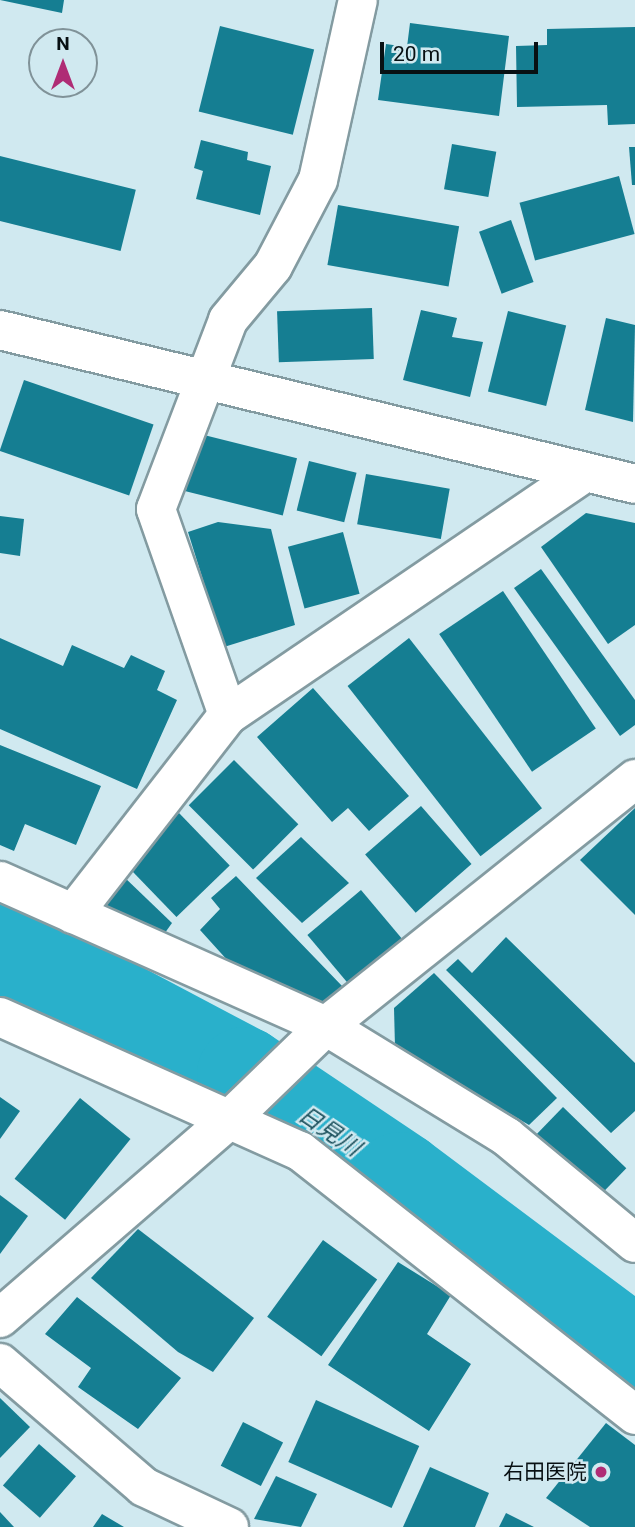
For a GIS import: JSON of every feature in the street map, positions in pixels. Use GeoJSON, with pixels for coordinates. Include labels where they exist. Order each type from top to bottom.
{"type":"FeatureCollection","features":[{"type":"Feature","properties":{"kind":"street"},"geometry":{"type":"LineString","coordinates":[[228,715],[156,509],[228,320],[273,266],[318,180],[358,0]]}},
{"type":"Feature","properties":{"kind":"street"},"geometry":{"type":"LineString","coordinates":[[0,330],[582,474],[635,484]]}},
{"type":"Feature","properties":{"kind":"street"},"geometry":{"type":"LineString","coordinates":[[73,914],[228,715],[582,474]]}},
{"type":"Feature","properties":{"kind":"street"},"geometry":{"type":"LineString","coordinates":[[0,1318],[230,1119],[326,1026],[635,779]]}},
{"type":"Feature","properties":{"kind":"street"},"geometry":{"type":"LineString","coordinates":[[0,881],[326,1026],[507,1138],[635,1243]]}},
{"type":"Feature","properties":{"kind":"street"},"geometry":{"type":"LineString","coordinates":[[0,1017],[300,1152],[635,1415]]}},
{"type":"Feature","properties":{"kind":"street"},"geometry":{"type":"LineString","coordinates":[[0,1363],[144,1487],[229,1527]]}},
{"type":"Feature","properties":{"kind":"building"},"geometry":{"type":"Polygon","coordinates":[[[0,0],[64,0],[62,13],[0,0]]]}},
{"type":"Feature","properties":{"kind":"building"},"geometry":{"type":"Polygon","coordinates":[[[410,23],[509,36],[499,116],[378,100],[386,44],[407,47],[410,23]]]}},
{"type":"Feature","properties":{"kind":"building"},"geometry":{"type":"Polygon","coordinates":[[[220,26],[314,49],[293,135],[199,111],[220,26]]]}},
{"type":"Feature","properties":{"kind":"building"},"geometry":{"type":"Polygon","coordinates":[[[635,27],[635,124],[608,125],[607,105],[517,107],[516,46],[547,45],[547,29],[635,27]]]}},
{"type":"Feature","properties":{"kind":"building"},"geometry":{"type":"Polygon","coordinates":[[[201,140],[248,152],[247,160],[271,166],[260,215],[196,199],[203,171],[194,168],[201,140]]]}},
{"type":"Feature","properties":{"kind":"building"},"geometry":{"type":"Polygon","coordinates":[[[452,144],[496,152],[488,197],[444,189],[452,144]]]}},
{"type":"Feature","properties":{"kind":"building"},"geometry":{"type":"Polygon","coordinates":[[[629,147],[635,147],[635,185],[632,185],[629,147]]]}},
{"type":"Feature","properties":{"kind":"building"},"geometry":{"type":"Polygon","coordinates":[[[0,156],[136,190],[121,251],[0,221],[0,156]]]}},
{"type":"Feature","properties":{"kind":"building"},"geometry":{"type":"Polygon","coordinates":[[[619,176],[635,234],[535,261],[520,203],[619,176]]]}},
{"type":"Feature","properties":{"kind":"building"},"geometry":{"type":"Polygon","coordinates":[[[338,205],[459,226],[449,286],[327,265],[338,205]]]}},
{"type":"Feature","properties":{"kind":"building"},"geometry":{"type":"Polygon","coordinates":[[[511,220],[534,282],[502,294],[479,232],[511,220]]]}},
{"type":"Feature","properties":{"kind":"building"},"geometry":{"type":"Polygon","coordinates":[[[372,308],[374,359],[279,362],[277,311],[372,308]]]}},
{"type":"Feature","properties":{"kind":"building"},"geometry":{"type":"Polygon","coordinates":[[[421,310],[457,318],[452,337],[483,342],[470,397],[403,380],[421,310]]]}},
{"type":"Feature","properties":{"kind":"building"},"geometry":{"type":"Polygon","coordinates":[[[508,311],[566,326],[546,406],[488,392],[508,311]]]}},
{"type":"Feature","properties":{"kind":"building"},"geometry":{"type":"Polygon","coordinates":[[[606,318],[635,325],[633,422],[585,410],[606,318]]]}},
{"type":"Feature","properties":{"kind":"building"},"geometry":{"type":"Polygon","coordinates":[[[24,380],[154,425],[129,496],[0,451],[24,380]]]}},
{"type":"Feature","properties":{"kind":"building"},"geometry":{"type":"Polygon","coordinates":[[[200,434],[297,458],[283,515],[186,491],[200,434]]]}},
{"type":"Feature","properties":{"kind":"building"},"geometry":{"type":"Polygon","coordinates":[[[309,461],[357,473],[344,522],[297,510],[309,461]]]}},
{"type":"Feature","properties":{"kind":"building"},"geometry":{"type":"Polygon","coordinates":[[[366,474],[450,489],[441,539],[357,524],[366,474]]]}},
{"type":"Feature","properties":{"kind":"building"},"geometry":{"type":"Polygon","coordinates":[[[586,513],[635,523],[635,625],[608,644],[541,547],[586,513]]]}},
{"type":"Feature","properties":{"kind":"building"},"geometry":{"type":"Polygon","coordinates":[[[0,516],[24,519],[20,556],[0,553],[0,516]]]}},
{"type":"Feature","properties":{"kind":"building"},"geometry":{"type":"Polygon","coordinates":[[[218,522],[271,529],[295,625],[224,647],[188,532],[218,522]]]}},
{"type":"Feature","properties":{"kind":"building"},"geometry":{"type":"Polygon","coordinates":[[[343,532],[360,594],[305,609],[288,547],[343,532]]]}},
{"type":"Feature","properties":{"kind":"building"},"geometry":{"type":"Polygon","coordinates":[[[541,569],[635,700],[635,725],[620,736],[514,588],[541,569]]]}},
{"type":"Feature","properties":{"kind":"building"},"geometry":{"type":"Polygon","coordinates":[[[503,591],[596,729],[532,772],[439,634],[503,591]]]}},
{"type":"Feature","properties":{"kind":"building"},"geometry":{"type":"Polygon","coordinates":[[[0,638],[63,666],[72,645],[124,668],[131,655],[165,671],[157,690],[177,700],[137,789],[0,729],[0,638]]]}},
{"type":"Feature","properties":{"kind":"building"},"geometry":{"type":"Polygon","coordinates":[[[409,638],[542,808],[481,856],[348,686],[409,638]]]}},
{"type":"Feature","properties":{"kind":"building"},"geometry":{"type":"Polygon","coordinates":[[[313,688],[409,796],[369,831],[348,808],[332,822],[257,737],[313,688]]]}},
{"type":"Feature","properties":{"kind":"building"},"geometry":{"type":"Polygon","coordinates":[[[0,745],[101,786],[76,845],[25,824],[14,851],[0,845],[0,745]]]}},
{"type":"Feature","properties":{"kind":"building"},"geometry":{"type":"Polygon","coordinates":[[[234,760],[298,824],[253,870],[189,805],[234,760]]]}},
{"type":"Feature","properties":{"kind":"building"},"geometry":{"type":"Polygon","coordinates":[[[421,806],[472,864],[416,913],[365,855],[421,806]]]}},
{"type":"Feature","properties":{"kind":"building"},"geometry":{"type":"Polygon","coordinates":[[[635,808],[635,915],[580,860],[635,808]]]}},
{"type":"Feature","properties":{"kind":"building"},"geometry":{"type":"Polygon","coordinates":[[[179,813],[230,866],[176,917],[126,864],[179,813]]]}},
{"type":"Feature","properties":{"kind":"building"},"geometry":{"type":"Polygon","coordinates":[[[301,837],[349,883],[302,923],[256,878],[301,837]]]}},
{"type":"Feature","properties":{"kind":"building"},"geometry":{"type":"Polygon","coordinates":[[[122,875],[172,923],[162,937],[105,909],[106,894],[122,875]]]}},
{"type":"Feature","properties":{"kind":"building"},"geometry":{"type":"Polygon","coordinates":[[[236,876],[343,987],[321,1003],[229,962],[200,930],[220,909],[211,898],[236,876]]]}},
{"type":"Feature","properties":{"kind":"building"},"geometry":{"type":"Polygon","coordinates":[[[361,890],[405,942],[351,987],[307,935],[361,890]]]}},
{"type":"Feature","properties":{"kind":"building"},"geometry":{"type":"Polygon","coordinates":[[[506,937],[635,1063],[635,1111],[611,1133],[446,970],[458,959],[472,973],[506,937]]]}},
{"type":"Feature","properties":{"kind":"building"},"geometry":{"type":"Polygon","coordinates":[[[434,973],[557,1098],[529,1125],[395,1047],[394,1008],[434,973]]]}},
{"type":"Feature","properties":{"kind":"building"},"geometry":{"type":"Polygon","coordinates":[[[0,1097],[20,1111],[0,1139],[0,1097]]]}},
{"type":"Feature","properties":{"kind":"building"},"geometry":{"type":"Polygon","coordinates":[[[80,1098],[131,1139],[65,1220],[15,1179],[80,1098]]]}},
{"type":"Feature","properties":{"kind":"building"},"geometry":{"type":"Polygon","coordinates":[[[563,1107],[626,1168],[600,1195],[537,1134],[563,1107]]]}},
{"type":"Feature","properties":{"kind":"building"},"geometry":{"type":"Polygon","coordinates":[[[0,1195],[28,1216],[0,1254],[0,1195]]]}},
{"type":"Feature","properties":{"kind":"building"},"geometry":{"type":"Polygon","coordinates":[[[138,1229],[254,1318],[213,1372],[178,1352],[91,1278],[138,1229]]]}},
{"type":"Feature","properties":{"kind":"building"},"geometry":{"type":"Polygon","coordinates":[[[323,1240],[377,1279],[321,1356],[267,1317],[323,1240]]]}},
{"type":"Feature","properties":{"kind":"building"},"geometry":{"type":"Polygon","coordinates":[[[398,1262],[451,1295],[427,1334],[471,1364],[429,1431],[328,1365],[398,1262]]]}},
{"type":"Feature","properties":{"kind":"building"},"geometry":{"type":"Polygon","coordinates":[[[77,1297],[181,1378],[138,1429],[78,1387],[91,1368],[45,1334],[77,1297]]]}},
{"type":"Feature","properties":{"kind":"building"},"geometry":{"type":"Polygon","coordinates":[[[0,1398],[30,1427],[0,1458],[0,1398]]]}},
{"type":"Feature","properties":{"kind":"building"},"geometry":{"type":"Polygon","coordinates":[[[316,1400],[419,1446],[392,1508],[288,1462],[316,1400]]]}},
{"type":"Feature","properties":{"kind":"building"},"geometry":{"type":"Polygon","coordinates":[[[243,1422],[283,1442],[261,1486],[221,1466],[243,1422]]]}},
{"type":"Feature","properties":{"kind":"building","name":"右田医院"},"geometry":{"type":"Polygon","coordinates":[[[606,1423],[635,1445],[635,1527],[590,1527],[546,1498],[606,1423]]]}},
{"type":"Feature","properties":{"kind":"building"},"geometry":{"type":"Polygon","coordinates":[[[39,1444],[76,1476],[40,1518],[3,1486],[39,1444]]]}},
{"type":"Feature","properties":{"kind":"building"},"geometry":{"type":"Polygon","coordinates":[[[430,1467],[489,1493],[475,1527],[403,1527],[430,1467]]]}},
{"type":"Feature","properties":{"kind":"building"},"geometry":{"type":"Polygon","coordinates":[[[276,1476],[317,1494],[301,1527],[254,1519],[276,1476]]]}},
{"type":"Feature","properties":{"kind":"building"},"geometry":{"type":"Polygon","coordinates":[[[0,1512],[14,1527],[0,1527],[0,1512]]]}},
{"type":"Feature","properties":{"kind":"building"},"geometry":{"type":"Polygon","coordinates":[[[506,1513],[534,1527],[499,1527],[506,1513]]]}},
{"type":"Feature","properties":{"kind":"building"},"geometry":{"type":"Polygon","coordinates":[[[102,1514],[124,1527],[93,1527],[102,1514]]]}},
{"type":"Feature","properties":{"kind":"waterway","name":"日見川"},"geometry":{"type":"LineString","coordinates":[[0,945],[244,1074],[400,1179],[635,1355]]}},
{"type":"Feature","properties":{"kind":"place","name":"右田医院"},"geometry":{"type":"Point","coordinates":[601,1472]}}]}
